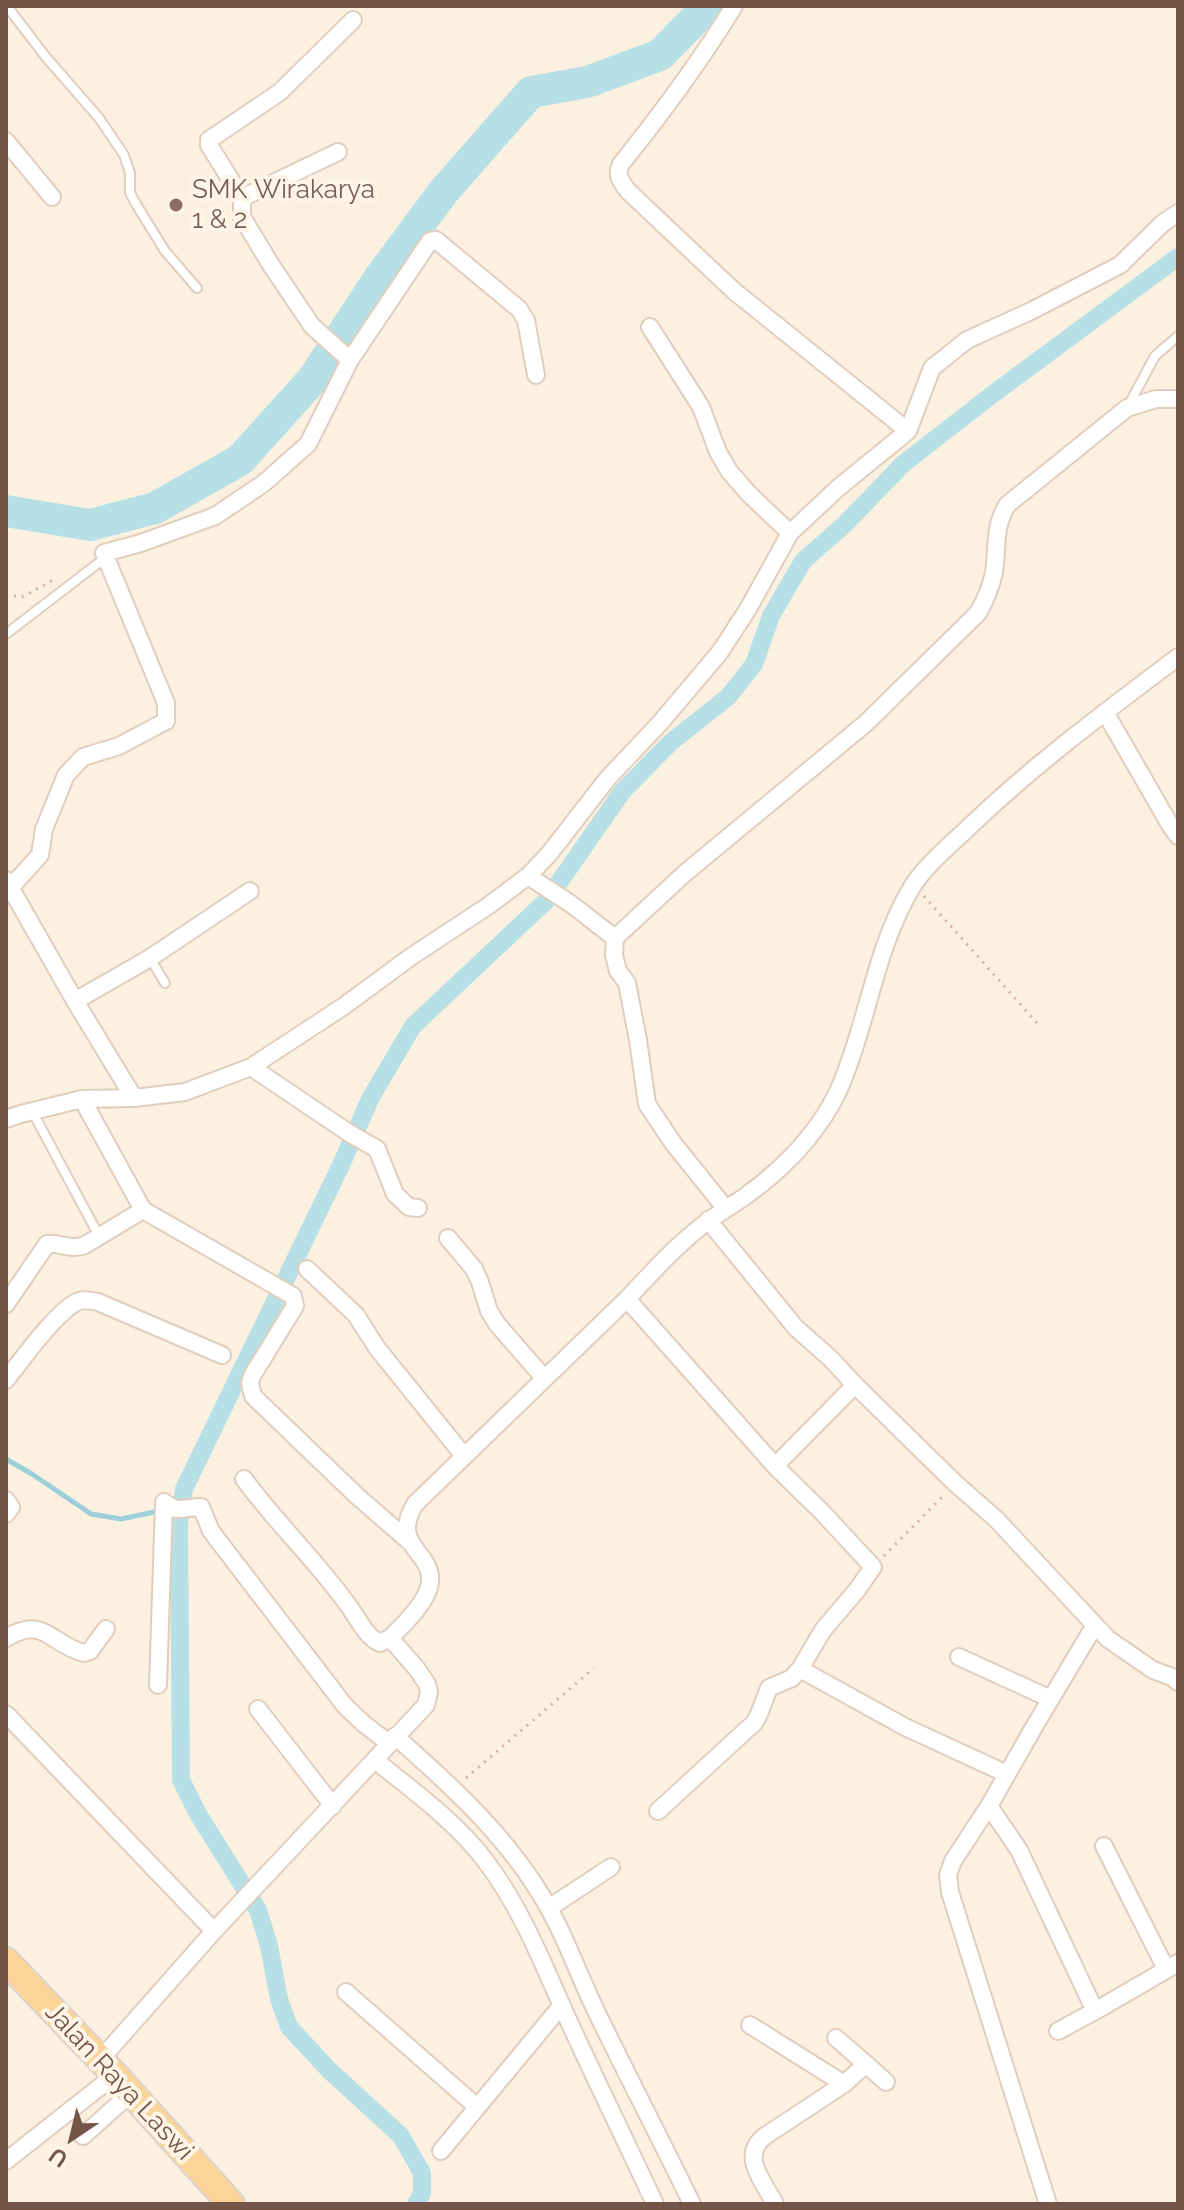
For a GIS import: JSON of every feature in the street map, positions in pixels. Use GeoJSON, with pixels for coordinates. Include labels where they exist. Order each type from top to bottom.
{"type":"FeatureCollection","features":[{"type":"Feature","properties":{"kind":"main road","name":"Jalan Raya Laswi"},"geometry":{"type":"LineString","coordinates":[[6,1961],[231,2204]]}},
{"type":"Feature","properties":{"kind":"street"},"geometry":{"type":"LineString","coordinates":[[734,6],[684,84],[621,164],[619,177],[629,192],[734,291],[908,431]]}},
{"type":"Feature","properties":{"kind":"street"},"geometry":{"type":"LineString","coordinates":[[349,358],[312,326],[271,265],[242,217],[242,198],[209,145],[209,140],[280,92],[353,20]]}},
{"type":"Feature","properties":{"kind":"street"},"geometry":{"type":"LineString","coordinates":[[6,141],[52,197]]}},
{"type":"Feature","properties":{"kind":"street"},"geometry":{"type":"LineString","coordinates":[[242,198],[338,152]]}},
{"type":"Feature","properties":{"kind":"street"},"geometry":{"type":"LineString","coordinates":[[6,1119],[82,1099],[134,1098],[185,1092],[251,1067],[344,1006],[528,876],[608,778],[720,652],[790,533],[838,488],[908,431],[932,368],[967,340],[1120,265],[1163,223],[1178,213]]}},
{"type":"Feature","properties":{"kind":"street"},"geometry":{"type":"LineString","coordinates":[[134,1098],[7,886],[40,855],[44,829],[66,775],[83,757],[119,746],[166,721],[166,703],[104,553],[215,516],[264,483],[308,444],[349,358],[430,241],[436,240],[519,309],[526,320],[536,375]]}},
{"type":"Feature","properties":{"kind":"street"},"geometry":{"type":"LineString","coordinates":[[650,327],[701,407],[718,452],[729,471],[790,533]]}},
{"type":"Feature","properties":{"kind":"street"},"geometry":{"type":"LineString","coordinates":[[726,1209],[673,1143],[647,1104],[627,983],[618,971],[614,955],[615,938],[684,874],[866,723],[969,623],[985,600],[994,572],[999,518],[1007,505],[1127,408],[1156,399],[1178,399]]}},
{"type":"Feature","properties":{"kind":"street"},"geometry":{"type":"LineString","coordinates":[[411,1543],[407,1530],[411,1511],[421,1497],[708,1220],[751,1193],[783,1165],[819,1125],[840,1087],[882,954],[901,904],[913,884],[1006,791],[1178,657]]}},
{"type":"Feature","properties":{"kind":"street"},"geometry":{"type":"LineString","coordinates":[[1105,712],[1178,836]]}},
{"type":"Feature","properties":{"kind":"street"},"geometry":{"type":"LineString","coordinates":[[528,876],[615,938]]}},
{"type":"Feature","properties":{"kind":"street"},"geometry":{"type":"LineString","coordinates":[[75,1001],[150,958],[250,891]]}},
{"type":"Feature","properties":{"kind":"street"},"geometry":{"type":"LineString","coordinates":[[251,1067],[377,1149],[395,1194],[409,1207],[418,1208]]}},
{"type":"Feature","properties":{"kind":"street"},"geometry":{"type":"LineString","coordinates":[[82,1099],[143,1210],[293,1296],[295,1306],[252,1376],[253,1396],[411,1543],[426,1566],[430,1584],[408,1620],[390,1638],[380,1643],[371,1637],[340,1593],[244,1479]]}},
{"type":"Feature","properties":{"kind":"street"},"geometry":{"type":"LineString","coordinates":[[6,1304],[47,1244],[76,1248],[143,1210]]}},
{"type":"Feature","properties":{"kind":"street"},"geometry":{"type":"LineString","coordinates":[[708,1220],[796,1328],[996,1519],[1108,1639],[1153,1670],[1178,1682]]}},
{"type":"Feature","properties":{"kind":"street"},"geometry":{"type":"LineString","coordinates":[[448,1238],[474,1269],[497,1324],[544,1378]]}},
{"type":"Feature","properties":{"kind":"street"},"geometry":{"type":"LineString","coordinates":[[307,1269],[356,1315],[377,1348],[464,1456]]}},
{"type":"Feature","properties":{"kind":"street"},"geometry":{"type":"LineString","coordinates":[[627,1299],[775,1466],[873,1567],[823,1630],[800,1669],[792,1678],[769,1688],[754,1723],[658,1811]]}},
{"type":"Feature","properties":{"kind":"street"},"geometry":{"type":"LineString","coordinates":[[6,1380],[35,1342],[65,1311],[77,1302],[86,1300],[98,1302],[222,1355]]}},
{"type":"Feature","properties":{"kind":"street"},"geometry":{"type":"LineString","coordinates":[[775,1466],[855,1385]]}},
{"type":"Feature","properties":{"kind":"street"},"geometry":{"type":"LineString","coordinates":[[6,1500],[11,1507],[6,1514]]}},
{"type":"Feature","properties":{"kind":"street"},"geometry":{"type":"LineString","coordinates":[[158,1685],[164,1502],[179,1510],[201,1507],[211,1531],[345,1706],[364,1724],[434,1808],[482,1857],[506,1890],[538,1951],[655,2204]]}},
{"type":"Feature","properties":{"kind":"street"},"geometry":{"type":"LineString","coordinates":[[1048,2204],[950,1892],[950,1868],[1095,1625]]}},
{"type":"Feature","properties":{"kind":"street"},"geometry":{"type":"LineString","coordinates":[[6,1638],[23,1629],[34,1629],[84,1653],[90,1651],[106,1629]]}},
{"type":"Feature","properties":{"kind":"street"},"geometry":{"type":"LineString","coordinates":[[83,2136],[115,2076],[214,1931],[428,1702],[429,1692],[422,1675],[390,1638]]}},
{"type":"Feature","properties":{"kind":"street"},"geometry":{"type":"LineString","coordinates":[[959,1657],[1051,1699]]}},
{"type":"Feature","properties":{"kind":"street"},"geometry":{"type":"LineString","coordinates":[[800,1669],[905,1727],[1007,1774]]}},
{"type":"Feature","properties":{"kind":"street"},"geometry":{"type":"LineString","coordinates":[[258,1709],[333,1806]]}},
{"type":"Feature","properties":{"kind":"street"},"geometry":{"type":"LineString","coordinates":[[6,1714],[214,1931]]}},
{"type":"Feature","properties":{"kind":"street"},"geometry":{"type":"LineString","coordinates":[[385,1749],[454,1788],[525,1870],[549,1908],[596,2011],[692,2204]]}},
{"type":"Feature","properties":{"kind":"street"},"geometry":{"type":"LineString","coordinates":[[989,1806],[1019,1850],[1095,2011]]}},
{"type":"Feature","properties":{"kind":"street"},"geometry":{"type":"LineString","coordinates":[[1058,2031],[1172,1966],[1104,1846]]}},
{"type":"Feature","properties":{"kind":"street"},"geometry":{"type":"LineString","coordinates":[[549,1908],[611,1867]]}},
{"type":"Feature","properties":{"kind":"street"},"geometry":{"type":"LineString","coordinates":[[346,1992],[477,2107]]}},
{"type":"Feature","properties":{"kind":"street"},"geometry":{"type":"LineString","coordinates":[[441,2151],[562,2005]]}},
{"type":"Feature","properties":{"kind":"street"},"geometry":{"type":"LineString","coordinates":[[750,2025],[844,2084]]}},
{"type":"Feature","properties":{"kind":"street"},"geometry":{"type":"LineString","coordinates":[[836,2038],[886,2082]]}},
{"type":"Feature","properties":{"kind":"street"},"geometry":{"type":"LineString","coordinates":[[775,2204],[753,2159],[755,2146],[773,2131],[819,2103],[866,2064]]}},
{"type":"Feature","properties":{"kind":"street"},"geometry":{"type":"LineString","coordinates":[[6,2161],[115,2076]]}},
{"type":"Feature","properties":{"kind":"lane"},"geometry":{"type":"LineString","coordinates":[[7,6],[99,118],[124,155],[130,173],[130,193],[136,204],[165,251],[197,288]]}},
{"type":"Feature","properties":{"kind":"lane"},"geometry":{"type":"LineString","coordinates":[[1127,408],[1155,356],[1178,336]]}},
{"type":"Feature","properties":{"kind":"lane"},"geometry":{"type":"LineString","coordinates":[[6,634],[106,558]]}},
{"type":"Feature","properties":{"kind":"lane"},"geometry":{"type":"LineString","coordinates":[[150,958],[165,983]]}},
{"type":"Feature","properties":{"kind":"lane"},"geometry":{"type":"LineString","coordinates":[[32,1111],[99,1236]]}},
{"type":"Feature","properties":{"kind":"path"},"geometry":{"type":"LineString","coordinates":[[913,884],[1038,1024]]}},
{"type":"Feature","properties":{"kind":"path"},"geometry":{"type":"LineString","coordinates":[[873,1567],[955,1483]]}},
{"type":"Feature","properties":{"kind":"path"},"geometry":{"type":"LineString","coordinates":[[454,1788],[594,1668]]}},
{"type":"Feature","properties":{"kind":"waterway"},"geometry":{"type":"LineString","coordinates":[[6,511],[90,525],[155,508],[240,460],[313,379],[380,277],[444,191],[531,92],[587,82],[660,55],[708,6]]}},
{"type":"Feature","properties":{"kind":"waterway"},"geometry":{"type":"LineString","coordinates":[[416,2204],[422,2194],[422,2173],[401,2136],[329,2070],[289,2027],[279,1999],[269,1946],[258,1910],[198,1814],[181,1780],[179,1524],[184,1489],[371,1097],[413,1026],[546,901],[622,792],[671,742],[728,697],[754,664],[771,616],[803,561],[844,525],[903,464],[1178,257]]}},
{"type":"Feature","properties":{"kind":"waterway"},"geometry":{"type":"LineString","coordinates":[[6,1459],[91,1514],[121,1519],[159,1511]]}},
{"type":"Feature","properties":{"kind":"place","name":"SMK Wirakarya 1 & 2"},"geometry":{"type":"Point","coordinates":[176,205]}}]}
